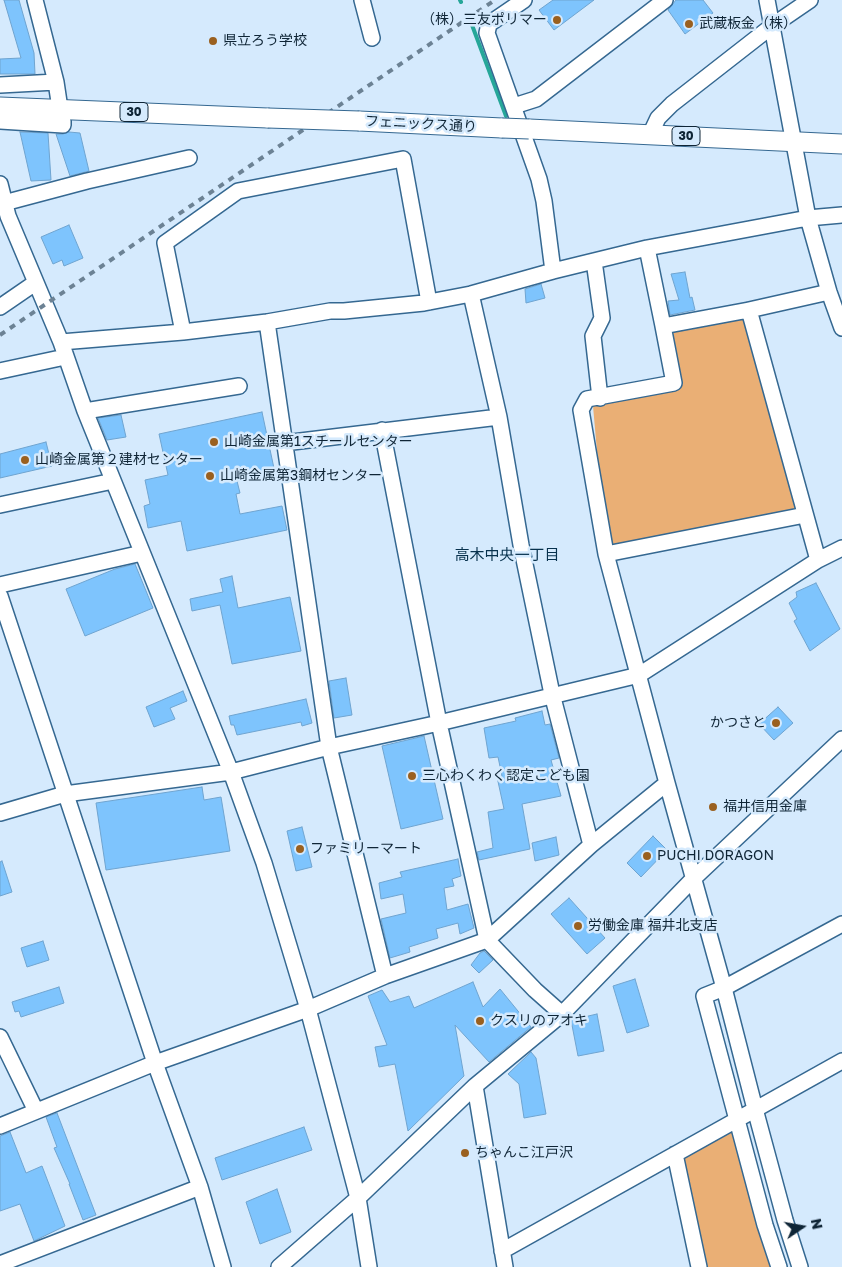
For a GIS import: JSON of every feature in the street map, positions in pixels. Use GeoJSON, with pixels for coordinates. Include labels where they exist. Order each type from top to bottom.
{"type":"FeatureCollection","features":[{"type":"Feature","properties":{"kind":"main road","name":"フェニックス通り"},"geometry":{"type":"LineString","coordinates":[[0,107],[359,121],[842,144]]}},
{"type":"Feature","properties":{"kind":"street"},"geometry":{"type":"LineString","coordinates":[[35,0],[56,82],[59,102]]}},
{"type":"Feature","properties":{"kind":"street"},"geometry":{"type":"LineString","coordinates":[[362,0],[372,38]]}},
{"type":"Feature","properties":{"kind":"street"},"geometry":{"type":"LineString","coordinates":[[524,0],[488,24],[487,33],[539,180],[544,201],[553,271]]}},
{"type":"Feature","properties":{"kind":"street"},"geometry":{"type":"LineString","coordinates":[[514,106],[536,99],[665,0]]}},
{"type":"Feature","properties":{"kind":"street"},"geometry":{"type":"LineString","coordinates":[[767,0],[808,218],[829,292],[842,328]]}},
{"type":"Feature","properties":{"kind":"street"},"geometry":{"type":"LineString","coordinates":[[650,135],[658,118],[672,104],[772,26],[810,0]]}},
{"type":"Feature","properties":{"kind":"street"},"geometry":{"type":"LineString","coordinates":[[0,85],[56,82]]}},
{"type":"Feature","properties":{"kind":"street"},"geometry":{"type":"LineString","coordinates":[[0,121],[63,125],[63,121]]}},
{"type":"Feature","properties":{"kind":"street"},"geometry":{"type":"LineString","coordinates":[[4,212],[87,181],[189,158]]}},
{"type":"Feature","properties":{"kind":"street"},"geometry":{"type":"LineString","coordinates":[[183,332],[165,244],[238,191],[402,160],[429,302]]}},
{"type":"Feature","properties":{"kind":"street"},"geometry":{"type":"LineString","coordinates":[[0,184],[4,212],[63,350],[85,411],[231,772],[264,863],[308,1009],[358,1198],[369,1267]]}},
{"type":"Feature","properties":{"kind":"street"},"geometry":{"type":"LineString","coordinates":[[0,371],[63,350],[266,322],[330,311],[429,302],[471,294],[553,271],[647,248],[808,218],[842,216]]}},
{"type":"Feature","properties":{"kind":"street"},"geometry":{"type":"LineString","coordinates":[[647,248],[674,383],[587,399],[581,410],[606,554],[785,1220],[800,1267]]}},
{"type":"Feature","properties":{"kind":"street"},"geometry":{"type":"LineString","coordinates":[[594,261],[602,318],[593,336],[600,398]]}},
{"type":"Feature","properties":{"kind":"street"},"geometry":{"type":"LineString","coordinates":[[0,307],[35,283]]}},
{"type":"Feature","properties":{"kind":"street"},"geometry":{"type":"LineString","coordinates":[[663,326],[749,310],[829,292]]}},
{"type":"Feature","properties":{"kind":"street"},"geometry":{"type":"LineString","coordinates":[[471,294],[499,417],[521,545],[552,694],[591,845]]}},
{"type":"Feature","properties":{"kind":"street"},"geometry":{"type":"LineString","coordinates":[[749,310],[818,560]]}},
{"type":"Feature","properties":{"kind":"street"},"geometry":{"type":"LineString","coordinates":[[266,322],[329,747],[386,976]]}},
{"type":"Feature","properties":{"kind":"street"},"geometry":{"type":"LineString","coordinates":[[85,411],[239,386]]}},
{"type":"Feature","properties":{"kind":"street"},"geometry":{"type":"LineString","coordinates":[[284,444],[382,430],[499,417]]}},
{"type":"Feature","properties":{"kind":"street"},"geometry":{"type":"LineString","coordinates":[[382,430],[439,723],[487,940],[535,990],[562,1014]]}},
{"type":"Feature","properties":{"kind":"street"},"geometry":{"type":"LineString","coordinates":[[0,505],[113,481]]}},
{"type":"Feature","properties":{"kind":"street"},"geometry":{"type":"LineString","coordinates":[[606,554],[805,515]]}},
{"type":"Feature","properties":{"kind":"street"},"geometry":{"type":"LineString","coordinates":[[0,813],[65,794],[231,772],[638,674],[818,560],[842,548]]}},
{"type":"Feature","properties":{"kind":"street"},"geometry":{"type":"LineString","coordinates":[[0,585],[142,553]]}},
{"type":"Feature","properties":{"kind":"street"},"geometry":{"type":"LineString","coordinates":[[0,596],[155,1063],[200,1187],[223,1267]]}},
{"type":"Feature","properties":{"kind":"street"},"geometry":{"type":"LineString","coordinates":[[280,1267],[358,1198],[475,1086],[562,1014],[693,879],[842,739]]}},
{"type":"Feature","properties":{"kind":"street"},"geometry":{"type":"LineString","coordinates":[[0,1126],[155,1063],[308,1009],[386,976],[487,940],[591,845],[667,783]]}},
{"type":"Feature","properties":{"kind":"street"},"geometry":{"type":"LineString","coordinates":[[779,1267],[765,1225],[704,996],[724,988],[842,924]]}},
{"type":"Feature","properties":{"kind":"street"},"geometry":{"type":"LineString","coordinates":[[0,1037],[36,1111]]}},
{"type":"Feature","properties":{"kind":"street"},"geometry":{"type":"LineString","coordinates":[[502,1251],[842,1061]]}},
{"type":"Feature","properties":{"kind":"street"},"geometry":{"type":"LineString","coordinates":[[475,1086],[505,1267]]}},
{"type":"Feature","properties":{"kind":"street"},"geometry":{"type":"LineString","coordinates":[[675,1154],[699,1267]]}},
{"type":"Feature","properties":{"kind":"street"},"geometry":{"type":"LineString","coordinates":[[0,1264],[200,1187]]}},
{"type":"Feature","properties":{"kind":"shaded area"},"geometry":{"type":"Polygon","coordinates":[[[749,310],[803,507],[606,554],[593,406],[674,383],[663,326],[749,310]]]}},
{"type":"Feature","properties":{"kind":"shaded area"},"geometry":{"type":"Polygon","coordinates":[[[737,1124],[778,1267],[702,1267],[675,1154],[737,1124]]]}},
{"type":"Feature","properties":{"kind":"building"},"geometry":{"type":"Polygon","coordinates":[[[4,0],[19,0],[34,53],[35,74],[0,74],[0,59],[21,58],[4,0]]]}},
{"type":"Feature","properties":{"kind":"building","name":"（株）三友ポリマー"},"geometry":{"type":"Polygon","coordinates":[[[553,0],[594,0],[554,30],[539,10],[553,0]]]}},
{"type":"Feature","properties":{"kind":"building","name":"武蔵板金（株）"},"geometry":{"type":"Polygon","coordinates":[[[676,0],[703,0],[713,13],[685,34],[668,10],[676,0]]]}},
{"type":"Feature","properties":{"kind":"building"},"geometry":{"type":"Polygon","coordinates":[[[20,132],[48,133],[51,180],[31,181],[20,132]]]}},
{"type":"Feature","properties":{"kind":"building"},"geometry":{"type":"Polygon","coordinates":[[[80,133],[89,171],[70,176],[56,134],[80,133]]]}},
{"type":"Feature","properties":{"kind":"building"},"geometry":{"type":"Polygon","coordinates":[[[69,225],[83,258],[64,266],[62,260],[53,264],[41,237],[69,225]]]}},
{"type":"Feature","properties":{"kind":"building"},"geometry":{"type":"Polygon","coordinates":[[[685,272],[690,298],[692,297],[695,310],[670,315],[668,301],[679,300],[671,274],[685,272]]]}},
{"type":"Feature","properties":{"kind":"building"},"geometry":{"type":"Polygon","coordinates":[[[541,284],[545,298],[526,303],[525,289],[541,284]]]}},
{"type":"Feature","properties":{"kind":"building"},"geometry":{"type":"Polygon","coordinates":[[[262,412],[275,473],[237,481],[240,493],[236,494],[240,514],[282,506],[287,530],[187,551],[181,521],[148,528],[144,506],[150,504],[145,480],[168,475],[159,434],[262,412]]]}},
{"type":"Feature","properties":{"kind":"building"},"geometry":{"type":"Polygon","coordinates":[[[121,415],[126,437],[107,440],[98,418],[121,415]]]}},
{"type":"Feature","properties":{"kind":"building","name":"山崎金属第２建材センター"},"geometry":{"type":"Polygon","coordinates":[[[46,442],[52,466],[0,478],[0,454],[46,442]]]}},
{"type":"Feature","properties":{"kind":"building"},"geometry":{"type":"Polygon","coordinates":[[[135,564],[153,608],[85,636],[66,589],[115,569],[135,564]]]}},
{"type":"Feature","properties":{"kind":"building"},"geometry":{"type":"Polygon","coordinates":[[[232,576],[238,608],[290,597],[301,651],[232,664],[220,605],[192,611],[190,599],[223,592],[220,579],[232,576]]]}},
{"type":"Feature","properties":{"kind":"building"},"geometry":{"type":"Polygon","coordinates":[[[816,583],[840,629],[810,651],[794,621],[797,619],[789,603],[797,597],[796,592],[816,583]]]}},
{"type":"Feature","properties":{"kind":"building"},"geometry":{"type":"Polygon","coordinates":[[[346,678],[352,715],[334,718],[329,681],[346,678]]]}},
{"type":"Feature","properties":{"kind":"building"},"geometry":{"type":"Polygon","coordinates":[[[183,691],[187,701],[170,708],[175,719],[154,727],[146,707],[183,691]]]}},
{"type":"Feature","properties":{"kind":"building"},"geometry":{"type":"Polygon","coordinates":[[[306,699],[312,723],[302,726],[301,722],[237,735],[234,725],[231,725],[229,716],[306,699]]]}},
{"type":"Feature","properties":{"kind":"building","name":"かつさと"},"geometry":{"type":"Polygon","coordinates":[[[778,707],[793,723],[774,740],[759,724],[778,707]]]}},
{"type":"Feature","properties":{"kind":"building"},"geometry":{"type":"Polygon","coordinates":[[[542,711],[545,725],[550,724],[559,758],[551,760],[561,796],[522,804],[530,849],[479,860],[477,852],[493,848],[488,812],[504,809],[497,777],[502,776],[498,757],[489,758],[484,728],[516,721],[515,718],[542,711]]]}},
{"type":"Feature","properties":{"kind":"building"},"geometry":{"type":"Polygon","coordinates":[[[424,736],[443,819],[401,829],[382,746],[424,736]]]}},
{"type":"Feature","properties":{"kind":"building"},"geometry":{"type":"Polygon","coordinates":[[[202,787],[204,800],[221,797],[230,851],[106,870],[96,803],[202,787]]]}},
{"type":"Feature","properties":{"kind":"building"},"geometry":{"type":"Polygon","coordinates":[[[302,827],[312,867],[296,871],[287,831],[302,827]]]}},
{"type":"Feature","properties":{"kind":"building","name":"PUCHI DORAGON"},"geometry":{"type":"Polygon","coordinates":[[[653,836],[667,850],[641,877],[627,863],[653,836]]]}},
{"type":"Feature","properties":{"kind":"building"},"geometry":{"type":"Polygon","coordinates":[[[556,837],[559,855],[535,861],[532,843],[556,837]]]}},
{"type":"Feature","properties":{"kind":"building"},"geometry":{"type":"Polygon","coordinates":[[[458,859],[461,876],[452,879],[454,886],[444,888],[447,910],[468,904],[474,928],[460,934],[458,923],[436,929],[438,938],[409,947],[410,952],[390,958],[381,919],[406,913],[403,894],[381,899],[379,883],[402,877],[400,872],[458,859]]]}},
{"type":"Feature","properties":{"kind":"building"},"geometry":{"type":"Polygon","coordinates":[[[2,861],[12,892],[0,896],[0,862],[2,861]]]}},
{"type":"Feature","properties":{"kind":"building","name":"労働金庫 福井北支店"},"geometry":{"type":"Polygon","coordinates":[[[569,898],[605,938],[587,954],[551,914],[569,898]]]}},
{"type":"Feature","properties":{"kind":"building"},"geometry":{"type":"Polygon","coordinates":[[[43,941],[49,960],[27,967],[21,948],[43,941]]]}},
{"type":"Feature","properties":{"kind":"building"},"geometry":{"type":"Polygon","coordinates":[[[484,951],[493,960],[479,973],[471,965],[480,953],[484,951]]]}},
{"type":"Feature","properties":{"kind":"building"},"geometry":{"type":"Polygon","coordinates":[[[635,979],[649,1026],[627,1033],[613,986],[635,979]]]}},
{"type":"Feature","properties":{"kind":"building"},"geometry":{"type":"Polygon","coordinates":[[[473,982],[483,1007],[500,989],[531,1027],[489,1062],[455,1025],[464,1076],[408,1131],[395,1064],[379,1067],[375,1047],[387,1045],[368,996],[382,990],[390,1002],[409,996],[414,1008],[473,982]]]}},
{"type":"Feature","properties":{"kind":"building"},"geometry":{"type":"Polygon","coordinates":[[[59,987],[64,1003],[21,1017],[19,1011],[15,1012],[12,1002],[59,987]]]}},
{"type":"Feature","properties":{"kind":"building"},"geometry":{"type":"Polygon","coordinates":[[[597,1014],[604,1051],[578,1056],[571,1020],[597,1014]]]}},
{"type":"Feature","properties":{"kind":"building"},"geometry":{"type":"Polygon","coordinates":[[[531,1052],[536,1058],[546,1114],[524,1118],[519,1084],[508,1074],[531,1052]]]}},
{"type":"Feature","properties":{"kind":"building"},"geometry":{"type":"Polygon","coordinates":[[[57,1113],[96,1215],[83,1220],[54,1148],[57,1147],[46,1117],[57,1113]]]}},
{"type":"Feature","properties":{"kind":"building"},"geometry":{"type":"Polygon","coordinates":[[[304,1127],[312,1150],[222,1180],[215,1158],[304,1127]]]}},
{"type":"Feature","properties":{"kind":"building"},"geometry":{"type":"Polygon","coordinates":[[[10,1132],[26,1173],[42,1166],[65,1226],[34,1241],[20,1204],[0,1211],[0,1136],[10,1132]]]}},
{"type":"Feature","properties":{"kind":"building"},"geometry":{"type":"Polygon","coordinates":[[[277,1189],[291,1232],[260,1244],[246,1202],[277,1189]]]}},
{"type":"Feature","properties":{"kind":"waterway"},"geometry":{"type":"LineString","coordinates":[[472,25],[506,116]]}},
{"type":"Feature","properties":{"kind":"railway"},"geometry":{"type":"LineString","coordinates":[[0,335],[495,0]]}},
{"type":"Feature","properties":{"kind":"place","name":"（株）三友ポリマー"},"geometry":{"type":"Point","coordinates":[557,20]}},
{"type":"Feature","properties":{"kind":"place","name":"武蔵板金（株）"},"geometry":{"type":"Point","coordinates":[689,24]}},
{"type":"Feature","properties":{"kind":"place","name":"県立ろう学校"},"geometry":{"type":"Point","coordinates":[213,41]}},
{"type":"Feature","properties":{"kind":"place","name":"山崎金属第1スチールセンター"},"geometry":{"type":"Point","coordinates":[214,442]}},
{"type":"Feature","properties":{"kind":"place","name":"山崎金属第２建材センター"},"geometry":{"type":"Point","coordinates":[25,460]}},
{"type":"Feature","properties":{"kind":"place","name":"山崎金属第3鋼材センター"},"geometry":{"type":"Point","coordinates":[210,476]}},
{"type":"Feature","properties":{"kind":"place","name":"かつさと"},"geometry":{"type":"Point","coordinates":[776,723]}},
{"type":"Feature","properties":{"kind":"place","name":"三心わくわく認定こども園"},"geometry":{"type":"Point","coordinates":[412,776]}},
{"type":"Feature","properties":{"kind":"place","name":"福井信用金庫"},"geometry":{"type":"Point","coordinates":[713,807]}},
{"type":"Feature","properties":{"kind":"place","name":"ファミリーマート"},"geometry":{"type":"Point","coordinates":[300,849]}},
{"type":"Feature","properties":{"kind":"place","name":"PUCHI DORAGON"},"geometry":{"type":"Point","coordinates":[647,856]}},
{"type":"Feature","properties":{"kind":"place","name":"労働金庫 福井北支店"},"geometry":{"type":"Point","coordinates":[578,926]}},
{"type":"Feature","properties":{"kind":"place","name":"クスリのアオキ"},"geometry":{"type":"Point","coordinates":[480,1021]}},
{"type":"Feature","properties":{"kind":"place","name":"ちゃんこ江戸沢"},"geometry":{"type":"Point","coordinates":[465,1153]}},
{"type":"Feature","properties":{"kind":"district","name":"高木中央一丁目"},"geometry":{"type":"Point","coordinates":[507,555]}}]}
